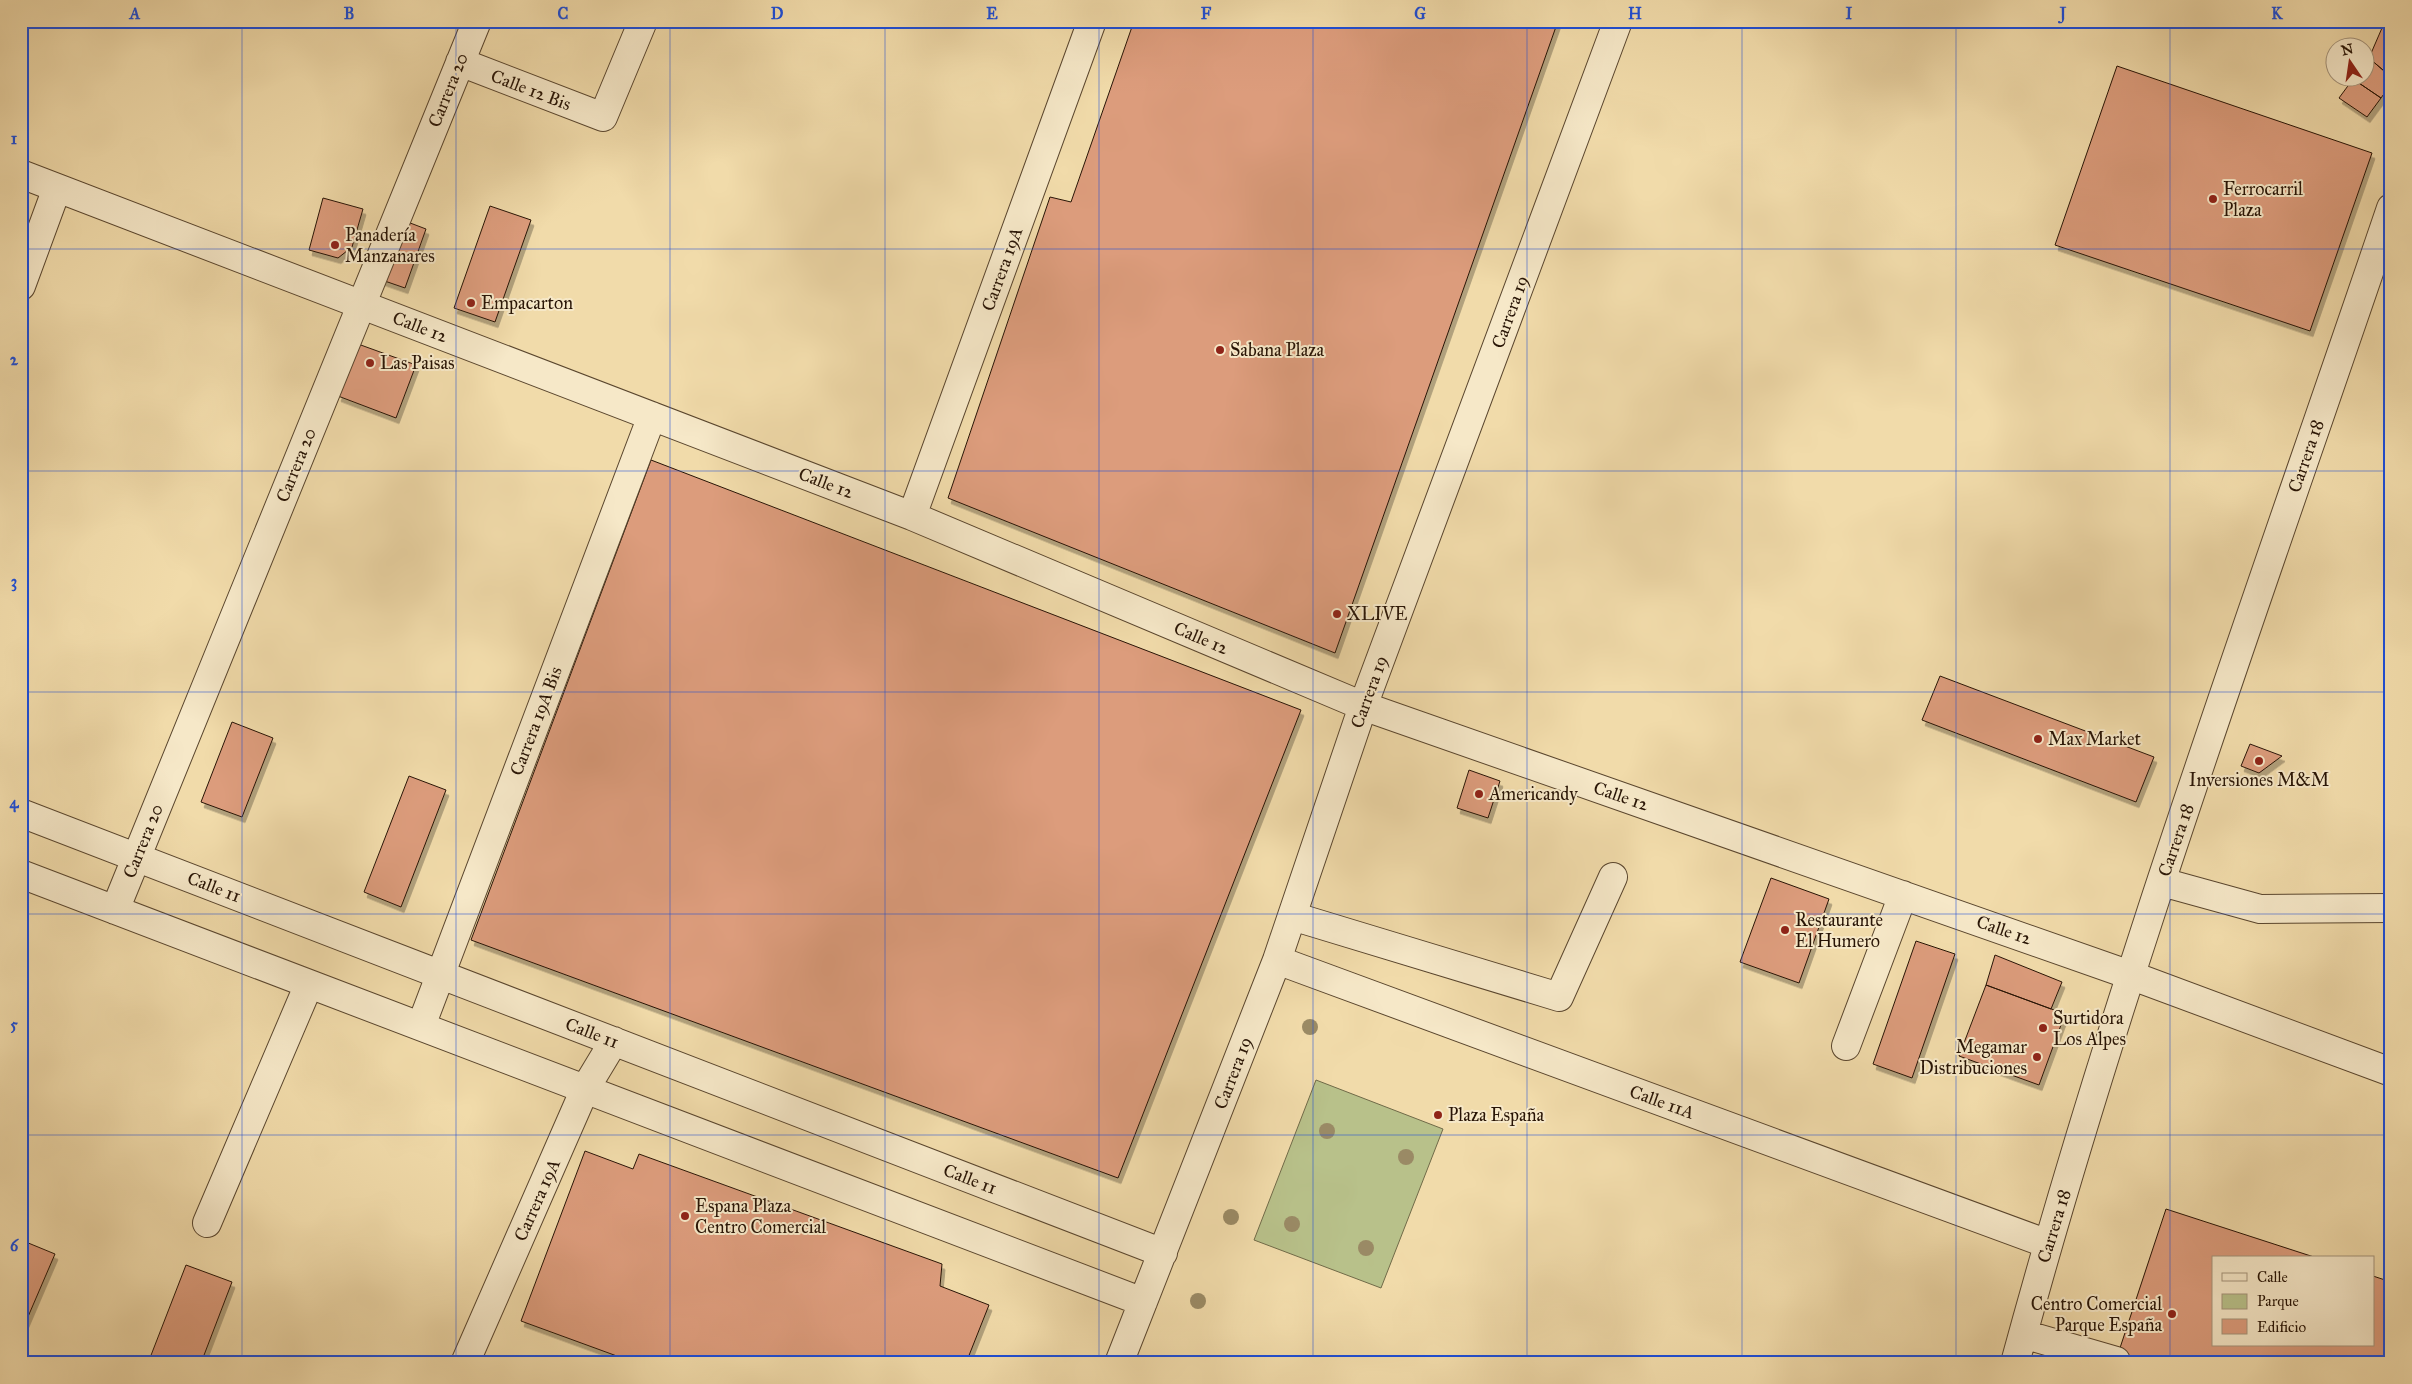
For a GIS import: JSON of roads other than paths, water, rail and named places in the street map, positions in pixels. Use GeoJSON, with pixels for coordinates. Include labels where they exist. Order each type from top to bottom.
{"type":"FeatureCollection","features":[{"type":"Feature","properties":{"kind":"street","name":"Carrera 20"},"geometry":{"type":"LineString","coordinates":[[115,910],[477,21]]}},
{"type":"Feature","properties":{"kind":"street","name":"Calle 12 Bis"},"geometry":{"type":"LineString","coordinates":[[460,62],[602,117],[643,21]]}},
{"type":"Feature","properties":{"kind":"street","name":"Carrera 19A"},"geometry":{"type":"LineString","coordinates":[[912,516],[1092,21]]}},
{"type":"Feature","properties":{"kind":"street","name":"Carrera 19"},"geometry":{"type":"LineString","coordinates":[[1119,1363],[1277,960],[1363,706],[1618,21]]}},
{"type":"Feature","properties":{"kind":"street","name":"Calle 12"},"geometry":{"type":"LineString","coordinates":[[21,174],[912,516],[1363,706],[2130,974],[2391,1072]]}},
{"type":"Feature","properties":{"kind":"street"},"geometry":{"type":"LineString","coordinates":[[21,286],[57,188]]}},
{"type":"Feature","properties":{"kind":"street","name":"Carrera 18"},"geometry":{"type":"LineString","coordinates":[[2015,1363],[2048,1244],[2130,974],[2391,208]]}},
{"type":"Feature","properties":{"kind":"street","name":"Carrera 19A Bis"},"geometry":{"type":"LineString","coordinates":[[421,1026],[652,416]]}},
{"type":"Feature","properties":{"kind":"street","name":"Calle 11"},"geometry":{"type":"LineString","coordinates":[[22,816],[136,857],[1163,1253]]}},
{"type":"Feature","properties":{"kind":"street"},"geometry":{"type":"LineString","coordinates":[[21,874],[1144,1302]]}},
{"type":"Feature","properties":{"kind":"street"},"geometry":{"type":"LineString","coordinates":[[1292,916],[1559,997],[1613,877]]}},
{"type":"Feature","properties":{"kind":"street"},"geometry":{"type":"LineString","coordinates":[[2162,882],[2260,909],[2391,908]]}},
{"type":"Feature","properties":{"kind":"street"},"geometry":{"type":"LineString","coordinates":[[1846,1046],[1904,895]]}},
{"type":"Feature","properties":{"kind":"street","name":"Calle 11A"},"geometry":{"type":"LineString","coordinates":[[1277,960],[2048,1244]]}},
{"type":"Feature","properties":{"kind":"street"},"geometry":{"type":"LineString","coordinates":[[207,1223],[309,984]]}},
{"type":"Feature","properties":{"kind":"street","name":"Carrera 19A"},"geometry":{"type":"LineString","coordinates":[[465,1363],[585,1090],[614,1041]]}},
{"type":"Feature","properties":{"kind":"street"},"geometry":{"type":"LineString","coordinates":[[2023,1334],[2116,1361]]}},
{"type":"Feature","properties":{"kind":"place","name":"Ferrocarril Plaza"},"geometry":{"type":"Point","coordinates":[2213,199]}},
{"type":"Feature","properties":{"kind":"place","name":"Panadería Manzanares"},"geometry":{"type":"Point","coordinates":[335,245]}},
{"type":"Feature","properties":{"kind":"place","name":"Empacarton"},"geometry":{"type":"Point","coordinates":[471,303]}},
{"type":"Feature","properties":{"kind":"place","name":"Sabana Plaza"},"geometry":{"type":"Point","coordinates":[1220,350]}},
{"type":"Feature","properties":{"kind":"place","name":"Las Paisas"},"geometry":{"type":"Point","coordinates":[370,363]}},
{"type":"Feature","properties":{"kind":"place","name":"XLIVE"},"geometry":{"type":"Point","coordinates":[1337,614]}},
{"type":"Feature","properties":{"kind":"place","name":"Max Market"},"geometry":{"type":"Point","coordinates":[2038,739]}},
{"type":"Feature","properties":{"kind":"place","name":"Inversiones M&M"},"geometry":{"type":"Point","coordinates":[2259,761]}},
{"type":"Feature","properties":{"kind":"place","name":"Americandy"},"geometry":{"type":"Point","coordinates":[1479,794]}},
{"type":"Feature","properties":{"kind":"place","name":"Restaurante El Humero"},"geometry":{"type":"Point","coordinates":[1785,930]}},
{"type":"Feature","properties":{"kind":"place","name":"Surtidora Los Alpes"},"geometry":{"type":"Point","coordinates":[2043,1028]}},
{"type":"Feature","properties":{"kind":"place","name":"Megamar Distribuciones"},"geometry":{"type":"Point","coordinates":[2037,1057]}},
{"type":"Feature","properties":{"kind":"place","name":"Plaza España"},"geometry":{"type":"Point","coordinates":[1438,1115]}},
{"type":"Feature","properties":{"kind":"place","name":"Espana Plaza Centro Comercial"},"geometry":{"type":"Point","coordinates":[685,1216]}},
{"type":"Feature","properties":{"kind":"place","name":"Centro Comercial Parque España"},"geometry":{"type":"Point","coordinates":[2172,1314]}}]}
